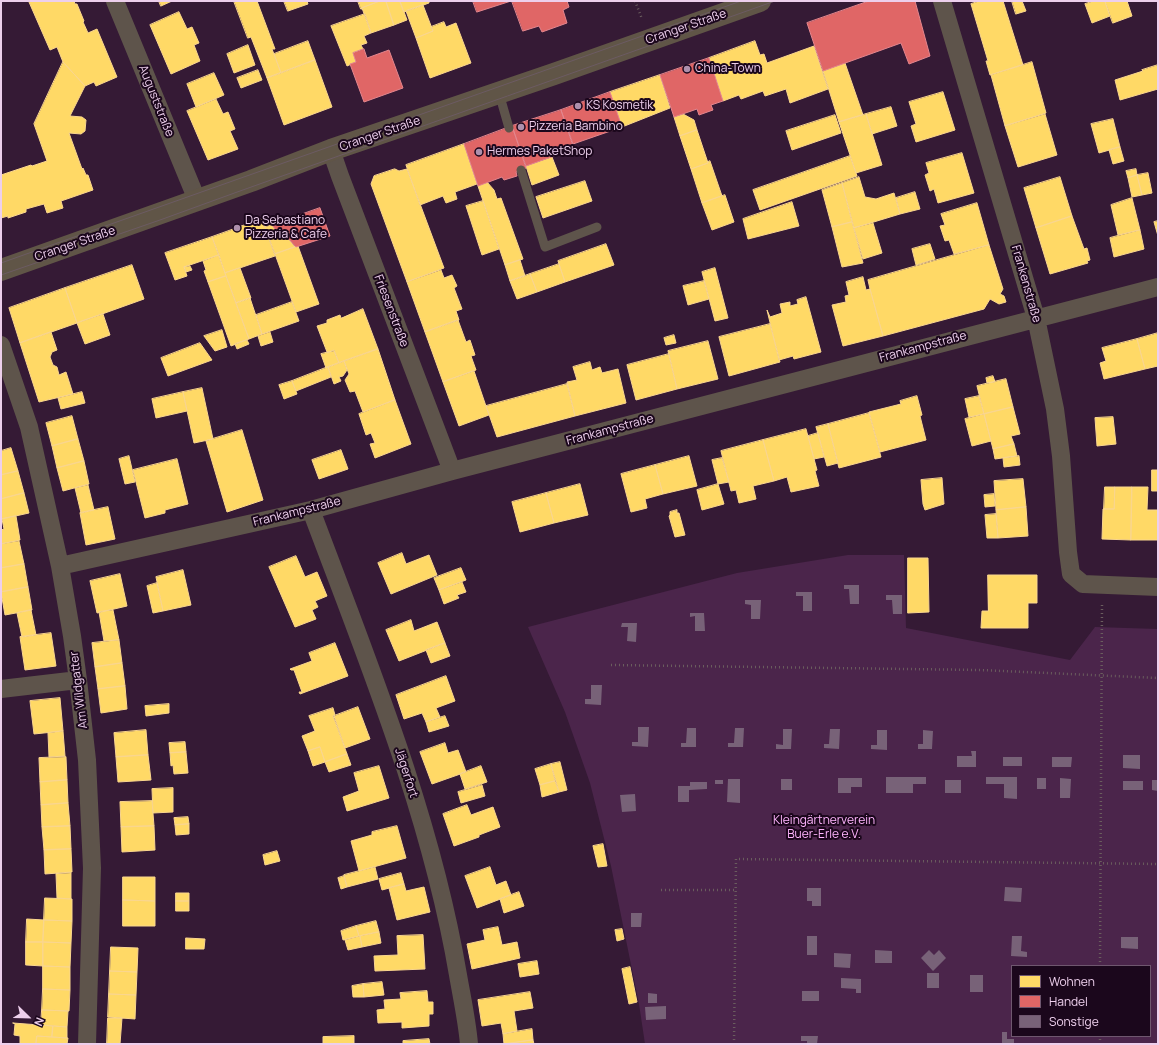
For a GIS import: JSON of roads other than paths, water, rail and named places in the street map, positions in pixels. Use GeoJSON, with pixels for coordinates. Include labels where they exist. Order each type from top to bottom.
{"type":"FeatureCollection","features":[{"type":"Feature","properties":{"kind":"main road","name":"Cranger Straße"},"geometry":{"type":"LineString","coordinates":[[1,270],[331,150],[499,93],[760,1]]}},
{"type":"Feature","properties":{"kind":"street","name":"Auguststraße"},"geometry":{"type":"LineString","coordinates":[[115,1],[197,200]]}},
{"type":"Feature","properties":{"kind":"street","name":"Frankenstraße"},"geometry":{"type":"LineString","coordinates":[[942,1],[1036,318],[1055,409],[1061,456],[1071,574],[1083,584],[1158,587]]}},
{"type":"Feature","properties":{"kind":"street","name":"Friesenstraße"},"geometry":{"type":"LineString","coordinates":[[331,150],[452,472]]}},
{"type":"Feature","properties":{"kind":"street","name":"Frankampstraße"},"geometry":{"type":"LineString","coordinates":[[60,566],[312,510],[1158,287]]}},
{"type":"Feature","properties":{"kind":"street","name":"Am Wildgatter"},"geometry":{"type":"LineString","coordinates":[[1,345],[29,427],[60,566],[78,680],[87,760],[92,868],[87,1044]]}},
{"type":"Feature","properties":{"kind":"street","name":"Jägerfort"},"geometry":{"type":"LineString","coordinates":[[312,510],[385,709],[427,836],[451,930],[469,1044]]}},
{"type":"Feature","properties":{"kind":"street"},"geometry":{"type":"LineString","coordinates":[[1,689],[78,680]]}},
{"type":"Feature","properties":{"kind":"lane"},"geometry":{"type":"LineString","coordinates":[[499,93],[509,128]]}},
{"type":"Feature","properties":{"kind":"lane"},"geometry":{"type":"LineString","coordinates":[[521,170],[545,247],[597,227]]}},
{"type":"Feature","properties":{"kind":"tram line"},"geometry":{"type":"LineString","coordinates":[[1,263],[741,1]]}},
{"type":"Feature","properties":{"kind":"tram line"},"geometry":{"type":"LineString","coordinates":[[1,275],[160,220],[775,1]]}},
{"type":"Feature","properties":{"kind":"place","name":"China-Town"},"geometry":{"type":"Point","coordinates":[687,69]}},
{"type":"Feature","properties":{"kind":"place","name":"KS Kosmetik"},"geometry":{"type":"Point","coordinates":[578,106]}},
{"type":"Feature","properties":{"kind":"place","name":"Pizzeria Bambino"},"geometry":{"type":"Point","coordinates":[521,127]}},
{"type":"Feature","properties":{"kind":"place","name":"Hermes PaketShop"},"geometry":{"type":"Point","coordinates":[479,152]}},
{"type":"Feature","properties":{"kind":"place","name":"Da Sebastiano Pizzeria & Cafe"},"geometry":{"type":"Point","coordinates":[237,228]}},
{"type":"Feature","properties":{"kind":"park label","name":"Kleingärtnerverein Buer-Erle e.V."},"geometry":{"type":"Point","coordinates":[824,828]}}]}
